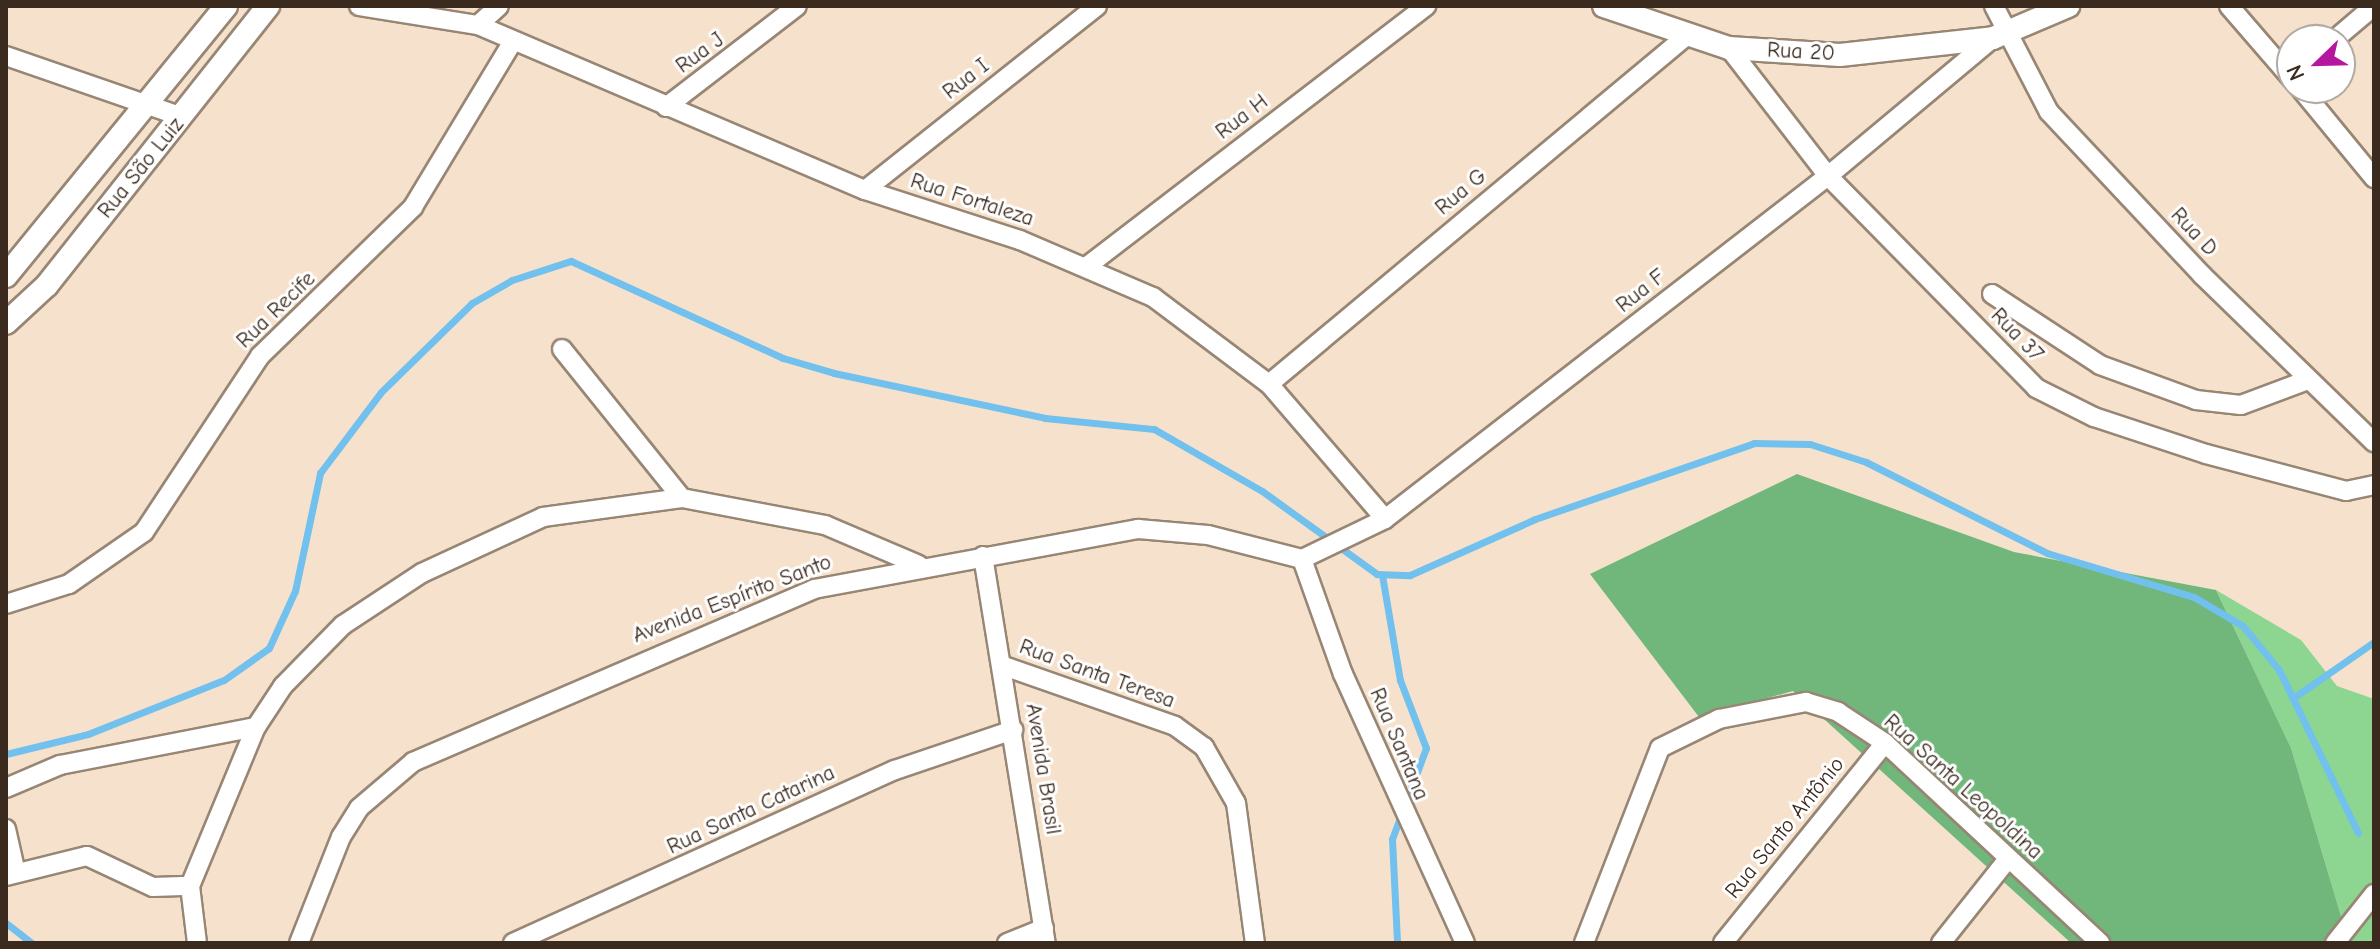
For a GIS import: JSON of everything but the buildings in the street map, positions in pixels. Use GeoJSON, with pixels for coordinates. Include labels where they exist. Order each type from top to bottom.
{"type":"FeatureCollection","features":[{"type":"Feature","properties":{"kind":"street","name":"Rua São Luiz"},"geometry":{"type":"LineString","coordinates":[[8,271],[226,6]]}},
{"type":"Feature","properties":{"kind":"street","name":"Rua São Luiz"},"geometry":{"type":"LineString","coordinates":[[6,323],[47,285],[268,6]]}},
{"type":"Feature","properties":{"kind":"street"},"geometry":{"type":"LineString","coordinates":[[359,6],[478,25],[499,6]]}},
{"type":"Feature","properties":{"kind":"street","name":"Rua J"},"geometry":{"type":"LineString","coordinates":[[666,107],[797,6]]}},
{"type":"Feature","properties":{"kind":"street","name":"Rua I"},"geometry":{"type":"LineString","coordinates":[[865,190],[1097,6]]}},
{"type":"Feature","properties":{"kind":"street","name":"Rua H"},"geometry":{"type":"LineString","coordinates":[[1086,267],[1426,6]]}},
{"type":"Feature","properties":{"kind":"street","name":"Rua 20"},"geometry":{"type":"LineString","coordinates":[[1604,6],[1685,37],[1729,48],[1887,54],[1998,36],[2068,6]]}},
{"type":"Feature","properties":{"kind":"street"},"geometry":{"type":"LineString","coordinates":[[1994,6],[1998,36]]}},
{"type":"Feature","properties":{"kind":"street"},"geometry":{"type":"LineString","coordinates":[[2229,6],[2276,60]]}},
{"type":"Feature","properties":{"kind":"street"},"geometry":{"type":"LineString","coordinates":[[2353,24],[2374,6]]}},
{"type":"Feature","properties":{"kind":"street","name":"Rua Fortaleza"},"geometry":{"type":"LineString","coordinates":[[478,25],[865,190],[1086,267],[1153,297],[1269,384],[1385,519]]}},
{"type":"Feature","properties":{"kind":"street","name":"Rua F"},"geometry":{"type":"LineString","coordinates":[[1302,559],[1385,519],[1828,176],[1998,36]]}},
{"type":"Feature","properties":{"kind":"street","name":"Rua D"},"geometry":{"type":"LineString","coordinates":[[1998,36],[2049,112],[2308,380],[2374,442]]}},
{"type":"Feature","properties":{"kind":"street","name":"Rua G"},"geometry":{"type":"LineString","coordinates":[[1269,384],[1685,37]]}},
{"type":"Feature","properties":{"kind":"street","name":"Rua Recife"},"geometry":{"type":"LineString","coordinates":[[6,604],[69,584],[144,532],[260,356],[413,207],[513,41]]}},
{"type":"Feature","properties":{"kind":"street","name":"Rua 37"},"geometry":{"type":"LineString","coordinates":[[1729,48],[1828,176],[2013,368],[2063,405],[2346,491],[2374,485]]}},
{"type":"Feature","properties":{"kind":"street"},"geometry":{"type":"LineString","coordinates":[[6,56],[182,117]]}},
{"type":"Feature","properties":{"kind":"street"},"geometry":{"type":"LineString","coordinates":[[2313,104],[2374,178]]}},
{"type":"Feature","properties":{"kind":"street"},"geometry":{"type":"LineString","coordinates":[[1992,294],[2100,365],[2196,400],[2241,405],[2308,380]]}},
{"type":"Feature","properties":{"kind":"street"},"geometry":{"type":"LineString","coordinates":[[562,349],[682,498]]}},
{"type":"Feature","properties":{"kind":"street"},"geometry":{"type":"LineString","coordinates":[[197,943],[190,886],[256,727],[283,686],[343,625],[422,573],[543,517],[682,498],[825,525],[919,565]]}},
{"type":"Feature","properties":{"kind":"street","name":"Avenida Espírito Santo"},"geometry":{"type":"LineString","coordinates":[[299,943],[341,837],[359,808],[413,762],[814,589],[919,565],[1138,529],[1208,535],[1302,559]]}},
{"type":"Feature","properties":{"kind":"street","name":"Avenida Brasil"},"geometry":{"type":"LineString","coordinates":[[983,556],[1045,936]]}},
{"type":"Feature","properties":{"kind":"street","name":"Rua Santana"},"geometry":{"type":"LineString","coordinates":[[1302,559],[1343,674],[1465,943]]}},
{"type":"Feature","properties":{"kind":"street","name":"Rua Santa Teresa"},"geometry":{"type":"LineString","coordinates":[[1001,665],[1175,726],[1204,747],[1236,803],[1255,943]]}},
{"type":"Feature","properties":{"kind":"street","name":"Rua Santa Leopoldina"},"geometry":{"type":"LineString","coordinates":[[1584,943],[1640,787],[1675,735],[1806,702],[1838,712],[1885,743],[2007,860],[2100,943]]}},
{"type":"Feature","properties":{"kind":"street"},"geometry":{"type":"LineString","coordinates":[[6,788],[60,765],[256,727]]}},
{"type":"Feature","properties":{"kind":"street","name":"Rua Santa Catarina"},"geometry":{"type":"LineString","coordinates":[[513,943],[895,770],[1013,730]]}},
{"type":"Feature","properties":{"kind":"street","name":"Rua Santo Antônio"},"geometry":{"type":"LineString","coordinates":[[1723,943],[1885,743]]}},
{"type":"Feature","properties":{"kind":"street"},"geometry":{"type":"LineString","coordinates":[[6,829],[11,875],[87,856],[153,887],[190,886]]}},
{"type":"Feature","properties":{"kind":"street"},"geometry":{"type":"LineString","coordinates":[[1941,943],[2007,860]]}},
{"type":"Feature","properties":{"kind":"street"},"geometry":{"type":"LineString","coordinates":[[2335,943],[2374,894]]}},
{"type":"Feature","properties":{"kind":"street"},"geometry":{"type":"LineString","coordinates":[[1007,943],[1045,936]]}},
{"type":"Feature","properties":{"kind":"green space"},"geometry":{"type":"Polygon","coordinates":[[[1797,474],[2014,552],[2216,590],[2291,748],[2349,943],[2071,943],[1793,691],[1699,717],[1590,574],[1797,474]]]}},
{"type":"Feature","properties":{"kind":"green space"},"geometry":{"type":"Polygon","coordinates":[[[2216,590],[2301,640],[2337,686],[2374,699],[2374,943],[2349,943],[2291,748],[2216,590]]]}},
{"type":"Feature","properties":{"kind":"waterway"},"geometry":{"type":"LineString","coordinates":[[6,754],[88,734],[224,680],[269,648],[295,591],[320,473],[381,392],[472,303],[512,280],[571,261],[783,358],[834,373],[1045,418],[1154,429],[1262,491],[1377,574],[1410,575],[1535,519],[1754,443],[1810,444],[1866,462],[2047,553],[2194,597],[2243,626],[2279,670],[2358,833]]}},
{"type":"Feature","properties":{"kind":"waterway"},"geometry":{"type":"LineString","coordinates":[[1382,575],[1400,680],[1426,748],[1392,839],[1397,943]]}},
{"type":"Feature","properties":{"kind":"waterway"},"geometry":{"type":"LineString","coordinates":[[2293,698],[2374,642]]}},
{"type":"Feature","properties":{"kind":"waterway"},"geometry":{"type":"LineString","coordinates":[[6,923],[32,943]]}}]}
